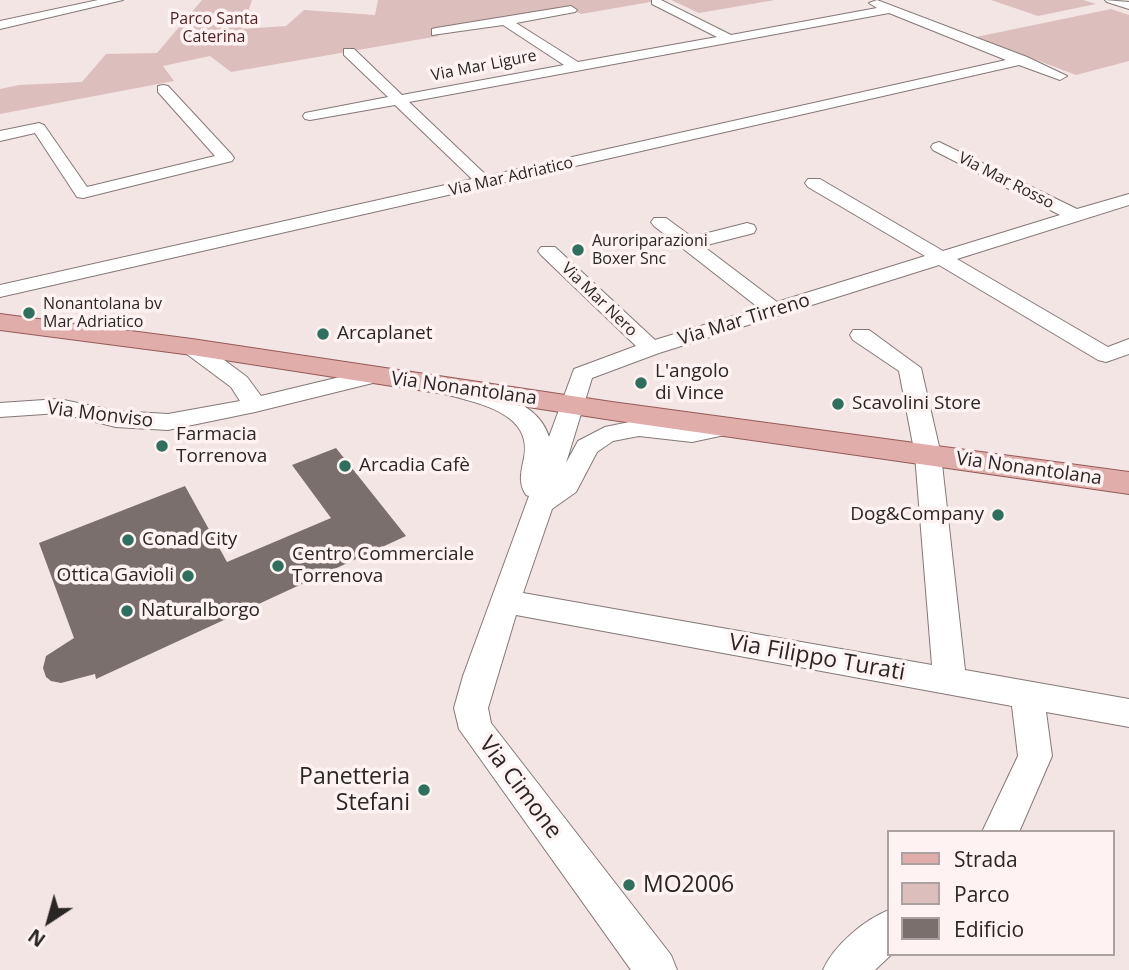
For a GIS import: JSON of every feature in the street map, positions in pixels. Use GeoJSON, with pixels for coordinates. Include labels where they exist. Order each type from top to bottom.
{"type":"FeatureCollection","features":[{"type":"Feature","properties":{"kind":"main road","name":"Via Nonantolana"},"geometry":{"type":"LineString","coordinates":[[0,322],[192,347],[570,405],[1129,483]]}},
{"type":"Feature","properties":{"kind":"street"},"geometry":{"type":"LineString","coordinates":[[0,26],[57,11],[117,0]]}},
{"type":"Feature","properties":{"kind":"street"},"geometry":{"type":"LineString","coordinates":[[867,0],[1060,76]]}},
{"type":"Feature","properties":{"kind":"street"},"geometry":{"type":"LineString","coordinates":[[1111,0],[1129,6]]}},
{"type":"Feature","properties":{"kind":"street"},"geometry":{"type":"LineString","coordinates":[[656,2],[730,38]]}},
{"type":"Feature","properties":{"kind":"street","name":"Via Mar Ligure"},"geometry":{"type":"LineString","coordinates":[[310,117],[890,9]]}},
{"type":"Feature","properties":{"kind":"street"},"geometry":{"type":"LineString","coordinates":[[436,32],[571,10]]}},
{"type":"Feature","properties":{"kind":"street","name":"Via Mar Ligure"},"geometry":{"type":"LineString","coordinates":[[505,21],[576,67]]}},
{"type":"Feature","properties":{"kind":"street"},"geometry":{"type":"LineString","coordinates":[[349,52],[485,183]]}},
{"type":"Feature","properties":{"kind":"street","name":"Via Mar Adriatico"},"geometry":{"type":"LineString","coordinates":[[0,291],[1022,60]]}},
{"type":"Feature","properties":{"kind":"street"},"geometry":{"type":"LineString","coordinates":[[0,136],[39,128],[83,193],[226,158],[163,89]]}},
{"type":"Feature","properties":{"kind":"street","name":"Via Mar Rosso"},"geometry":{"type":"LineString","coordinates":[[939,147],[1074,215]]}},
{"type":"Feature","properties":{"kind":"street"},"geometry":{"type":"LineString","coordinates":[[814,183],[938,259],[1106,355],[1129,346]]}},
{"type":"Feature","properties":{"kind":"street","name":"Via Mar Tirreno"},"geometry":{"type":"LineString","coordinates":[[570,405],[582,374],[650,348],[1129,199]]}},
{"type":"Feature","properties":{"kind":"street"},"geometry":{"type":"LineString","coordinates":[[660,222],[776,311]]}},
{"type":"Feature","properties":{"kind":"street"},"geometry":{"type":"LineString","coordinates":[[689,244],[747,229]]}},
{"type":"Feature","properties":{"kind":"street","name":"Via Mar Nero"},"geometry":{"type":"LineString","coordinates":[[548,251],[650,348]]}},
{"type":"Feature","properties":{"kind":"street","name":"Via Nonantolana"},"geometry":{"type":"LineString","coordinates":[[862,335],[911,368],[928,455],[950,682]]}},
{"type":"Feature","properties":{"kind":"street"},"geometry":{"type":"LineString","coordinates":[[192,347],[239,382],[255,405]]}},
{"type":"Feature","properties":{"kind":"street"},"geometry":{"type":"LineString","coordinates":[[199,416],[223,392],[225,373]]}},
{"type":"Feature","properties":{"kind":"street","name":"Via Monviso"},"geometry":{"type":"LineString","coordinates":[[0,410],[59,406],[116,419],[168,422],[255,405],[373,376]]}},
{"type":"Feature","properties":{"kind":"street"},"geometry":{"type":"LineString","coordinates":[[445,386],[509,409],[524,417],[533,427],[538,447],[531,478],[540,505],[567,485],[587,447],[606,435],[639,428],[692,434],[725,427]]}},
{"type":"Feature","properties":{"kind":"street","name":"Via Cimone"},"geometry":{"type":"LineString","coordinates":[[570,405],[540,505],[479,676],[471,708],[476,729],[656,970]]}},
{"type":"Feature","properties":{"kind":"street","name":"Via Filippo Turati"},"geometry":{"type":"LineString","coordinates":[[506,602],[1129,713]]}},
{"type":"Feature","properties":{"kind":"street"},"geometry":{"type":"LineString","coordinates":[[1001,830],[1035,756],[1027,694]]}},
{"type":"Feature","properties":{"kind":"street"},"geometry":{"type":"LineString","coordinates":[[844,970],[888,931]]}},
{"type":"Feature","properties":{"kind":"green space","name":"Parco Santa Caterina"},"geometry":{"type":"Polygon","coordinates":[[[202,0],[252,0],[242,29],[286,26],[304,10],[375,15],[378,0],[662,0],[581,14],[570,9],[433,32],[439,36],[231,72],[210,56],[163,66],[174,81],[0,114],[0,89],[19,85],[82,82],[106,54],[157,53],[202,0]]]}},
{"type":"Feature","properties":{"kind":"green space"},"geometry":{"type":"Polygon","coordinates":[[[671,0],[775,0],[699,13],[671,0]]]}},
{"type":"Feature","properties":{"kind":"green space"},"geometry":{"type":"Polygon","coordinates":[[[991,0],[1083,0],[1096,4],[1038,16],[991,0]]]}},
{"type":"Feature","properties":{"kind":"green space"},"geometry":{"type":"Polygon","coordinates":[[[1111,9],[1129,15],[1129,61],[1076,75],[976,37],[1111,9]]]}},
{"type":"Feature","properties":{"kind":"building","name":"Centro Commerciale Torrenova"},"geometry":{"type":"Polygon","coordinates":[[[336,448],[406,536],[96,679],[95,674],[61,683],[46,677],[43,668],[46,656],[74,638],[39,543],[185,486],[227,562],[331,518],[292,465],[336,448]]]}},
{"type":"Feature","properties":{"kind":"place","name":"Auroriparazioni Boxer Snc"},"geometry":{"type":"Point","coordinates":[578,250]}},
{"type":"Feature","properties":{"kind":"place","name":"Nonantolana bv Mar Adriatico"},"geometry":{"type":"Point","coordinates":[29,313]}},
{"type":"Feature","properties":{"kind":"place","name":"Arcaplanet"},"geometry":{"type":"Point","coordinates":[323,334]}},
{"type":"Feature","properties":{"kind":"place","name":"L'angolo di Vince"},"geometry":{"type":"Point","coordinates":[641,383]}},
{"type":"Feature","properties":{"kind":"place","name":"Scavolini Store"},"geometry":{"type":"Point","coordinates":[838,404]}},
{"type":"Feature","properties":{"kind":"place","name":"Farmacia Torrenova"},"geometry":{"type":"Point","coordinates":[162,446]}},
{"type":"Feature","properties":{"kind":"place","name":"Arcadia Cafè"},"geometry":{"type":"Point","coordinates":[345,466]}},
{"type":"Feature","properties":{"kind":"place","name":"Dog&Company"},"geometry":{"type":"Point","coordinates":[998,515]}},
{"type":"Feature","properties":{"kind":"place","name":"Conad City"},"geometry":{"type":"Point","coordinates":[128,540]}},
{"type":"Feature","properties":{"kind":"place","name":"Centro Commerciale Torrenova"},"geometry":{"type":"Point","coordinates":[278,566]}},
{"type":"Feature","properties":{"kind":"place","name":"Ottica Gavioli"},"geometry":{"type":"Point","coordinates":[188,576]}},
{"type":"Feature","properties":{"kind":"place","name":"Naturalborgo"},"geometry":{"type":"Point","coordinates":[127,611]}},
{"type":"Feature","properties":{"kind":"place","name":"Panetteria Stefani"},"geometry":{"type":"Point","coordinates":[424,790]}},
{"type":"Feature","properties":{"kind":"place","name":"MO2006"},"geometry":{"type":"Point","coordinates":[629,885]}}]}
